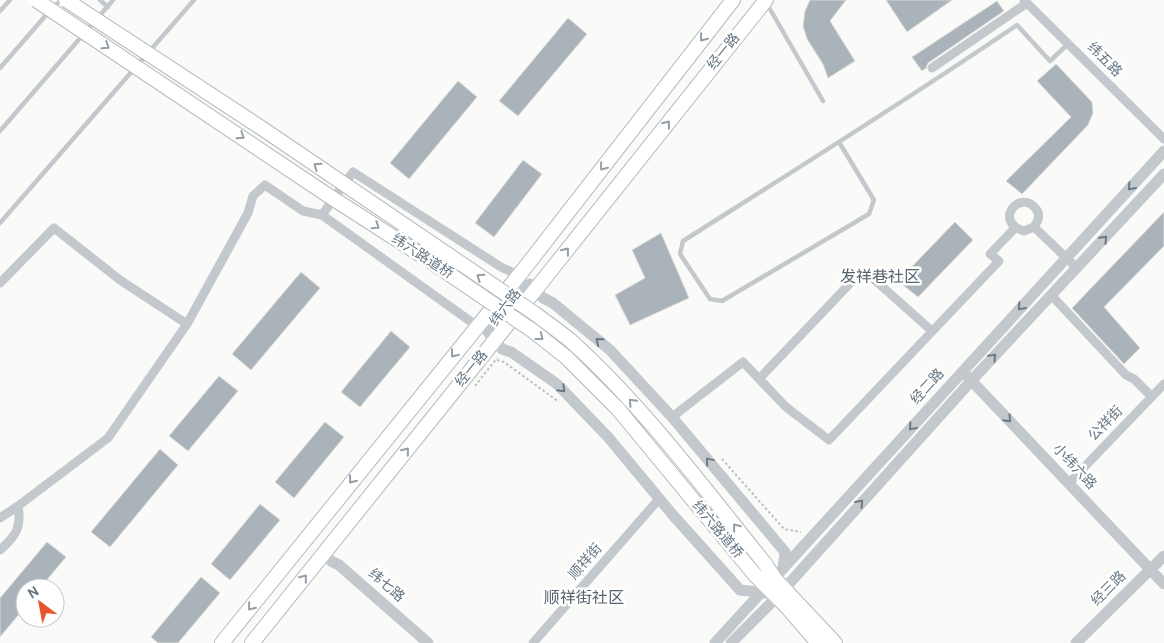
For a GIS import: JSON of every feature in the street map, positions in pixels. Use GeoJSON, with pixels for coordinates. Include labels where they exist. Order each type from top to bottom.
{"type":"FeatureCollection","features":[{"type":"Feature","properties":{"kind":"main road","name":"纬六路道桥"},"geometry":{"type":"LineString","coordinates":[[36,0],[326,194],[427,259],[533,331],[566,357],[618,409],[755,576],[774,585]]}},
{"type":"Feature","properties":{"kind":"main road","name":"纬六路道桥"},"geometry":{"type":"LineString","coordinates":[[64,0],[263,129],[534,313],[569,339],[639,410],[766,565],[774,585]]}},
{"type":"Feature","properties":{"kind":"main road","name":"经一路"},"geometry":{"type":"LineString","coordinates":[[222,643],[518,275],[733,0]]}},
{"type":"Feature","properties":{"kind":"main road","name":"经一路"},"geometry":{"type":"LineString","coordinates":[[252,643],[766,0]]}},
{"type":"Feature","properties":{"kind":"main road"},"geometry":{"type":"LineString","coordinates":[[774,585],[818,643]]}},
{"type":"Feature","properties":{"kind":"main road"},"geometry":{"type":"LineString","coordinates":[[774,585],[835,643]]}},
{"type":"Feature","properties":{"kind":"street"},"geometry":{"type":"LineString","coordinates":[[932,68],[1025,1]]}},
{"type":"Feature","properties":{"kind":"street","name":"纬五路"},"geometry":{"type":"LineString","coordinates":[[1025,1],[1164,139]]}},
{"type":"Feature","properties":{"kind":"street","name":"经二路"},"geometry":{"type":"LineString","coordinates":[[731,643],[774,585],[962,372],[1164,151]]}},
{"type":"Feature","properties":{"kind":"street"},"geometry":{"type":"LineString","coordinates":[[322,215],[354,172],[518,275]]}},
{"type":"Feature","properties":{"kind":"street","name":"经二路"},"geometry":{"type":"LineString","coordinates":[[715,643],[774,585],[972,380],[1164,174]]}},
{"type":"Feature","properties":{"kind":"street"},"geometry":{"type":"LineString","coordinates":[[0,518],[108,438],[187,324],[248,213],[253,196],[265,185],[304,211],[322,215],[477,326]]}},
{"type":"Feature","properties":{"kind":"street"},"geometry":{"type":"LineString","coordinates":[[1024,202],[1032,204],[1038,211],[1039,218],[1034,227],[1024,232],[1015,228],[1010,221],[1010,212],[1016,204],[1024,202]]}},
{"type":"Feature","properties":{"kind":"street"},"geometry":{"type":"LineString","coordinates":[[1034,227],[1078,268]]}},
{"type":"Feature","properties":{"kind":"street"},"geometry":{"type":"LineString","coordinates":[[0,283],[54,228],[120,280],[187,324]]}},
{"type":"Feature","properties":{"kind":"street"},"geometry":{"type":"LineString","coordinates":[[672,417],[744,362],[786,407],[829,440],[999,261],[990,254],[1015,228]]}},
{"type":"Feature","properties":{"kind":"street"},"geometry":{"type":"LineString","coordinates":[[759,379],[859,274],[868,274],[932,331]]}},
{"type":"Feature","properties":{"kind":"street","name":"纬六路"},"geometry":{"type":"LineString","coordinates":[[518,275],[543,298],[553,303],[610,350],[672,417],[785,552],[774,585],[740,590],[608,437],[557,384],[511,352],[490,345],[488,332],[524,288],[518,275]]}},
{"type":"Feature","properties":{"kind":"street"},"geometry":{"type":"LineString","coordinates":[[1052,296],[1126,375],[1134,379],[1152,396]]}},
{"type":"Feature","properties":{"kind":"street","name":"小纬六路"},"geometry":{"type":"LineString","coordinates":[[962,372],[972,380],[1164,584]]}},
{"type":"Feature","properties":{"kind":"street","name":"公祥街"},"geometry":{"type":"LineString","coordinates":[[1069,483],[1164,384]]}},
{"type":"Feature","properties":{"kind":"street","name":"顺祥街"},"geometry":{"type":"LineString","coordinates":[[533,643],[659,498]]}},
{"type":"Feature","properties":{"kind":"street"},"geometry":{"type":"LineString","coordinates":[[0,550],[11,540],[20,521],[18,506]]}},
{"type":"Feature","properties":{"kind":"street","name":"纬七路"},"geometry":{"type":"LineString","coordinates":[[325,553],[331,561],[339,565],[428,643]]}},
{"type":"Feature","properties":{"kind":"street","name":"经三路"},"geometry":{"type":"LineString","coordinates":[[1078,642],[1164,556]]}},
{"type":"Feature","properties":{"kind":"lane"},"geometry":{"type":"LineString","coordinates":[[0,11],[10,0]]}},
{"type":"Feature","properties":{"kind":"lane"},"geometry":{"type":"LineString","coordinates":[[0,68],[54,6],[64,0]]}},
{"type":"Feature","properties":{"kind":"lane"},"geometry":{"type":"LineString","coordinates":[[100,0],[108,7]]}},
{"type":"Feature","properties":{"kind":"lane"},"geometry":{"type":"LineString","coordinates":[[0,131],[113,0]]}},
{"type":"Feature","properties":{"kind":"lane"},"geometry":{"type":"LineString","coordinates":[[0,223],[194,0]]}},
{"type":"Feature","properties":{"kind":"lane"},"geometry":{"type":"LineString","coordinates":[[766,0],[822,101]]}},
{"type":"Feature","properties":{"kind":"lane"},"geometry":{"type":"LineString","coordinates":[[839,142],[874,200],[869,214],[722,302],[710,299],[680,254],[683,240],[926,87],[1017,25],[1050,61],[1068,44]]}},
{"type":"Feature","properties":{"kind":"path"},"geometry":{"type":"LineString","coordinates":[[490,345],[496,359],[504,362],[560,403]]}},
{"type":"Feature","properties":{"kind":"building"},"geometry":{"type":"Polygon","coordinates":[[[810,0],[846,0],[830,21],[855,61],[828,78],[823,64],[807,39],[803,26],[805,11],[810,0]]]}},
{"type":"Feature","properties":{"kind":"building"},"geometry":{"type":"Polygon","coordinates":[[[886,0],[952,0],[907,32],[886,0]]]}},
{"type":"Feature","properties":{"kind":"building"},"geometry":{"type":"Polygon","coordinates":[[[997,1],[1004,11],[928,63],[922,71],[912,57],[997,1]]]}},
{"type":"Feature","properties":{"kind":"building"},"geometry":{"type":"Polygon","coordinates":[[[568,18],[587,34],[518,116],[499,101],[568,18]]]}},
{"type":"Feature","properties":{"kind":"building"},"geometry":{"type":"Polygon","coordinates":[[[1056,64],[1092,102],[1093,113],[1088,125],[1022,194],[1006,181],[1071,117],[1037,81],[1056,64]]]}},
{"type":"Feature","properties":{"kind":"building"},"geometry":{"type":"Polygon","coordinates":[[[458,81],[477,97],[409,179],[390,163],[458,81]]]}},
{"type":"Feature","properties":{"kind":"building"},"geometry":{"type":"Polygon","coordinates":[[[523,160],[542,174],[494,237],[475,223],[523,160]]]}},
{"type":"Feature","properties":{"kind":"building"},"geometry":{"type":"Polygon","coordinates":[[[1164,212],[1164,246],[1104,307],[1140,348],[1124,364],[1072,308],[1164,212]]]}},
{"type":"Feature","properties":{"kind":"building"},"geometry":{"type":"Polygon","coordinates":[[[955,222],[973,240],[918,297],[898,281],[955,222]]]}},
{"type":"Feature","properties":{"kind":"building"},"geometry":{"type":"Polygon","coordinates":[[[661,233],[689,298],[630,325],[615,295],[645,278],[632,250],[661,233]]]}},
{"type":"Feature","properties":{"kind":"building"},"geometry":{"type":"Polygon","coordinates":[[[301,272],[320,288],[251,370],[232,354],[301,272]]]}},
{"type":"Feature","properties":{"kind":"building"},"geometry":{"type":"Polygon","coordinates":[[[391,331],[410,347],[360,407],[341,392],[391,331]]]}},
{"type":"Feature","properties":{"kind":"building"},"geometry":{"type":"Polygon","coordinates":[[[219,376],[238,391],[188,451],[169,436],[219,376]]]}},
{"type":"Feature","properties":{"kind":"building"},"geometry":{"type":"Polygon","coordinates":[[[325,422],[344,437],[294,498],[275,482],[325,422]]]}},
{"type":"Feature","properties":{"kind":"building"},"geometry":{"type":"Polygon","coordinates":[[[160,449],[178,465],[110,547],[91,532],[160,449]]]}},
{"type":"Feature","properties":{"kind":"building"},"geometry":{"type":"Polygon","coordinates":[[[260,504],[280,520],[230,580],[211,564],[260,504]]]}},
{"type":"Feature","properties":{"kind":"building"},"geometry":{"type":"Polygon","coordinates":[[[47,542],[66,557],[48,578],[17,578],[47,542]]]}},
{"type":"Feature","properties":{"kind":"building"},"geometry":{"type":"Polygon","coordinates":[[[201,577],[220,593],[178,643],[158,643],[151,637],[201,577]]]}},
{"type":"Feature","properties":{"kind":"building"},"geometry":{"type":"Polygon","coordinates":[[[15,580],[15,619],[0,637],[0,598],[15,580]]]}},
{"type":"Feature","properties":{"kind":"district","name":"发祥巷社区"},"geometry":{"type":"Point","coordinates":[880,278]}},
{"type":"Feature","properties":{"kind":"district","name":"顺祥街社区"},"geometry":{"type":"Point","coordinates":[584,599]}}]}
